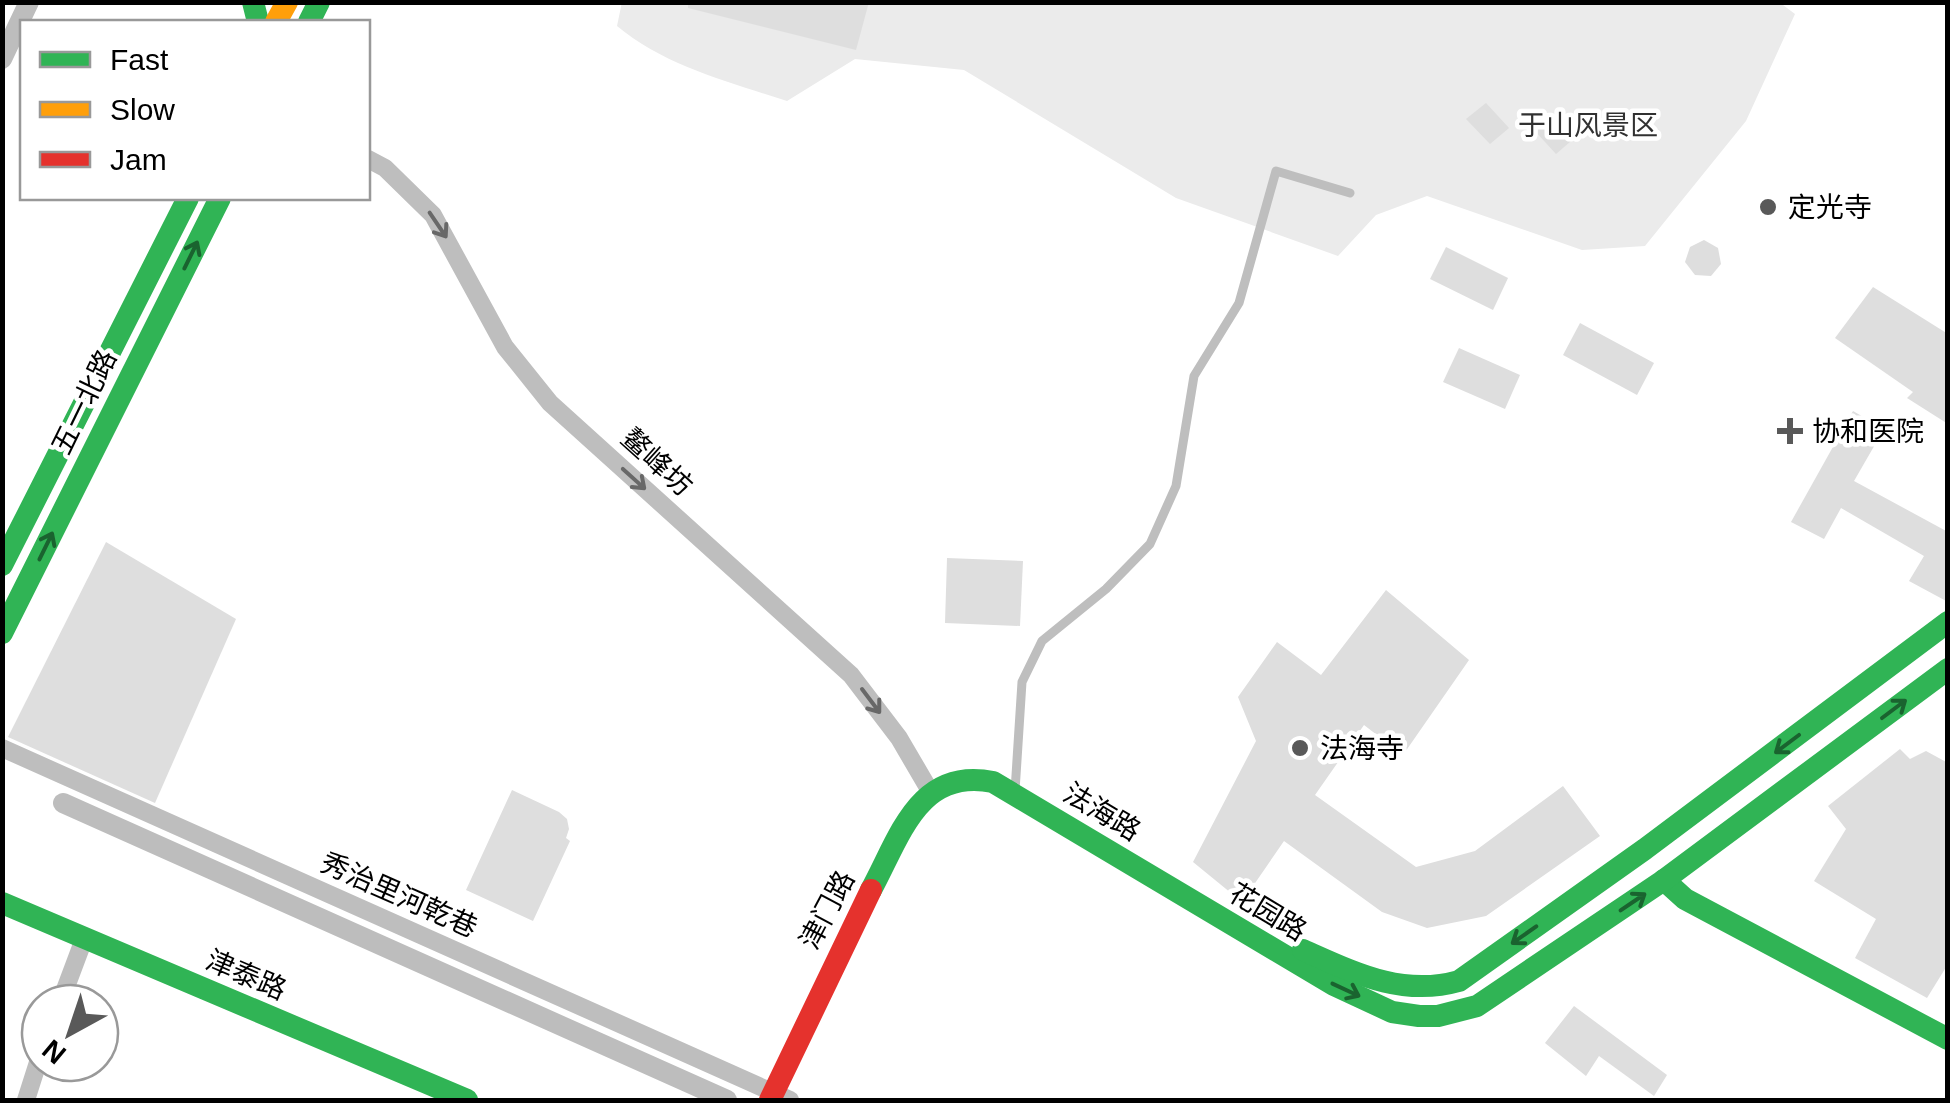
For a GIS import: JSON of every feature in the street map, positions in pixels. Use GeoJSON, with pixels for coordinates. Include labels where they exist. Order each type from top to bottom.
{"type":"FeatureCollection","features":[{"type":"Feature","properties":{"kind":"street","name":"鳌峰坊"},"geometry":{"type":"LineString","coordinates":[[370,160],[385,168],[433,215],[505,347],[550,403],[852,675],[899,738],[930,791]]}},
{"type":"Feature","properties":{"kind":"street","name":"五一北路"},"geometry":{"type":"LineString","coordinates":[[2,564],[187,200]]}},
{"type":"Feature","properties":{"kind":"street","name":"五一北路"},"geometry":{"type":"LineString","coordinates":[[2,633],[219,200]]}},
{"type":"Feature","properties":{"kind":"street","name":"花园路"},"geometry":{"type":"LineString","coordinates":[[1201,906],[1378,982],[1423,989],[1459,981],[1645,850],[1948,622]]}},
{"type":"Feature","properties":{"kind":"street","name":"花园路"},"geometry":{"type":"LineString","coordinates":[[1201,906],[1348,992],[1392,1012],[1438,1016],[1476,1006],[1664,880],[1948,670]]}},
{"type":"Feature","properties":{"kind":"street","name":"秀治里河乾巷"},"geometry":{"type":"LineString","coordinates":[[2,748],[778,1098]]}},
{"type":"Feature","properties":{"kind":"street","name":"法海路"},"geometry":{"type":"LineString","coordinates":[[930,791],[970,777],[993,782],[1201,906]]}},
{"type":"Feature","properties":{"kind":"street","name":"津门路"},"geometry":{"type":"LineString","coordinates":[[778,1098],[827,974],[880,873],[930,791]]}},
{"type":"Feature","properties":{"kind":"street"},"geometry":{"type":"LineString","coordinates":[[1664,880],[1685,899],[1948,1038]]}},
{"type":"Feature","properties":{"kind":"street","name":"津泰路"},"geometry":{"type":"LineString","coordinates":[[2,903],[467,1100]]}},
{"type":"Feature","properties":{"kind":"street"},"geometry":{"type":"LineString","coordinates":[[68,983],[84,939]]}},
{"type":"Feature","properties":{"kind":"lane"},"geometry":{"type":"LineString","coordinates":[[1015,794],[1022,682],[1042,641],[1106,589],[1150,544],[1176,486],[1194,376],[1239,304],[1276,171],[1350,193]]}},
{"type":"Feature","properties":{"kind":"green space","name":"于山风景区"},"geometry":{"type":"Polygon","coordinates":[[[622,2],[1779,2],[1795,14],[1746,121],[1645,246],[1582,250],[1427,196],[1376,215],[1338,256],[1176,198],[964,70],[855,59],[787,101],[698,71],[636,40],[617,26],[622,2]]]}},
{"type":"Feature","properties":{"kind":"building"},"geometry":{"type":"Polygon","coordinates":[[[688,2],[869,2],[856,50],[688,8],[688,2]]]}},
{"type":"Feature","properties":{"kind":"building"},"geometry":{"type":"Polygon","coordinates":[[[1486,103],[1509,128],[1490,144],[1466,119],[1486,103]]]}},
{"type":"Feature","properties":{"kind":"building"},"geometry":{"type":"Polygon","coordinates":[[[1559,110],[1578,135],[1556,154],[1535,131],[1559,110]]]}},
{"type":"Feature","properties":{"kind":"building"},"geometry":{"type":"Polygon","coordinates":[[[1704,240],[1718,248],[1721,264],[1711,276],[1695,275],[1685,262],[1690,247],[1704,240]]]}},
{"type":"Feature","properties":{"kind":"building"},"geometry":{"type":"Polygon","coordinates":[[[1446,247],[1508,278],[1493,310],[1430,279],[1446,247]]]}},
{"type":"Feature","properties":{"kind":"building"},"geometry":{"type":"Polygon","coordinates":[[[1873,287],[1948,334],[1948,424],[1907,398],[1913,392],[1835,338],[1873,287]]]}},
{"type":"Feature","properties":{"kind":"building"},"geometry":{"type":"Polygon","coordinates":[[[1580,323],[1654,363],[1637,395],[1563,355],[1580,323]]]}},
{"type":"Feature","properties":{"kind":"building"},"geometry":{"type":"Polygon","coordinates":[[[1459,348],[1520,375],[1505,409],[1443,382],[1459,348]]]}},
{"type":"Feature","properties":{"kind":"building"},"geometry":{"type":"Polygon","coordinates":[[[1853,411],[1884,429],[1854,481],[1948,532],[1948,602],[1909,581],[1924,556],[1841,508],[1824,539],[1791,522],[1853,411]]]}},
{"type":"Feature","properties":{"kind":"building"},"geometry":{"type":"Polygon","coordinates":[[[106,542],[236,619],[155,803],[8,737],[106,542]]]}},
{"type":"Feature","properties":{"kind":"building"},"geometry":{"type":"Polygon","coordinates":[[[947,558],[1023,561],[1020,626],[945,623],[947,558]]]}},
{"type":"Feature","properties":{"kind":"building","name":"法海寺"},"geometry":{"type":"Polygon","coordinates":[[[1386,590],[1469,660],[1403,755],[1364,725],[1315,795],[1416,867],[1475,851],[1563,786],[1600,836],[1486,916],[1427,928],[1382,912],[1284,841],[1242,902],[1193,862],[1256,741],[1238,697],[1277,642],[1321,675],[1386,590]]]}},
{"type":"Feature","properties":{"kind":"building"},"geometry":{"type":"Polygon","coordinates":[[[1900,749],[1910,759],[1926,751],[1948,763],[1948,964],[1927,998],[1855,958],[1876,919],[1814,881],[1846,829],[1828,806],[1900,749]]]}},
{"type":"Feature","properties":{"kind":"building"},"geometry":{"type":"Polygon","coordinates":[[[512,790],[559,812],[567,819],[569,829],[566,838],[570,841],[533,921],[466,890],[512,790]]]}},
{"type":"Feature","properties":{"kind":"building"},"geometry":{"type":"Polygon","coordinates":[[[1574,1006],[1667,1075],[1654,1096],[1599,1056],[1586,1076],[1545,1043],[1574,1006]]]}},
{"type":"Feature","properties":{"kind":"waterway"},"geometry":{"type":"LineString","coordinates":[[20,20],[29,2]]}},
{"type":"Feature","properties":{"kind":"waterway"},"geometry":{"type":"LineString","coordinates":[[2,59],[20,21]]}},
{"type":"Feature","properties":{"kind":"waterway"},"geometry":{"type":"LineString","coordinates":[[63,803],[727,1100]]}},
{"type":"Feature","properties":{"kind":"traffic: fast"},"geometry":{"type":"LineString","coordinates":[[253,2],[258,20]]}},
{"type":"Feature","properties":{"kind":"traffic: fast"},"geometry":{"type":"LineString","coordinates":[[310,20],[319,2]]}},
{"type":"Feature","properties":{"kind":"traffic: fast"},"geometry":{"type":"LineString","coordinates":[[2,565],[187,200]]}},
{"type":"Feature","properties":{"kind":"traffic: fast"},"geometry":{"type":"LineString","coordinates":[[2,633],[219,200]]}},
{"type":"Feature","properties":{"kind":"traffic: fast"},"geometry":{"type":"LineString","coordinates":[[1303,950],[1360,974],[1398,984],[1459,981],[1645,849],[1948,622]]}},
{"type":"Feature","properties":{"kind":"traffic: fast"},"geometry":{"type":"LineString","coordinates":[[871,890],[903,829],[929,796],[946,785],[967,780],[993,782],[1334,985],[1392,1012],[1438,1016],[1477,1006],[1664,880],[1948,669]]}},
{"type":"Feature","properties":{"kind":"traffic: fast"},"geometry":{"type":"LineString","coordinates":[[1664,880],[1685,899],[1948,1039]]}},
{"type":"Feature","properties":{"kind":"traffic: fast"},"geometry":{"type":"LineString","coordinates":[[2,903],[467,1100]]}},
{"type":"Feature","properties":{"kind":"traffic: slow"},"geometry":{"type":"LineString","coordinates":[[277,20],[287,2]]}},
{"type":"Feature","properties":{"kind":"traffic: jam"},"geometry":{"type":"LineString","coordinates":[[770,1100],[871,890]]}},
{"type":"Feature","properties":{"kind":"place","name":"定光寺"},"geometry":{"type":"Point","coordinates":[1768,207]}},
{"type":"Feature","properties":{"kind":"place","name":"协和医院"},"geometry":{"type":"Point","coordinates":[1790,431]}},
{"type":"Feature","properties":{"kind":"place","name":"法海寺"},"geometry":{"type":"Point","coordinates":[1300,748]}}]}
